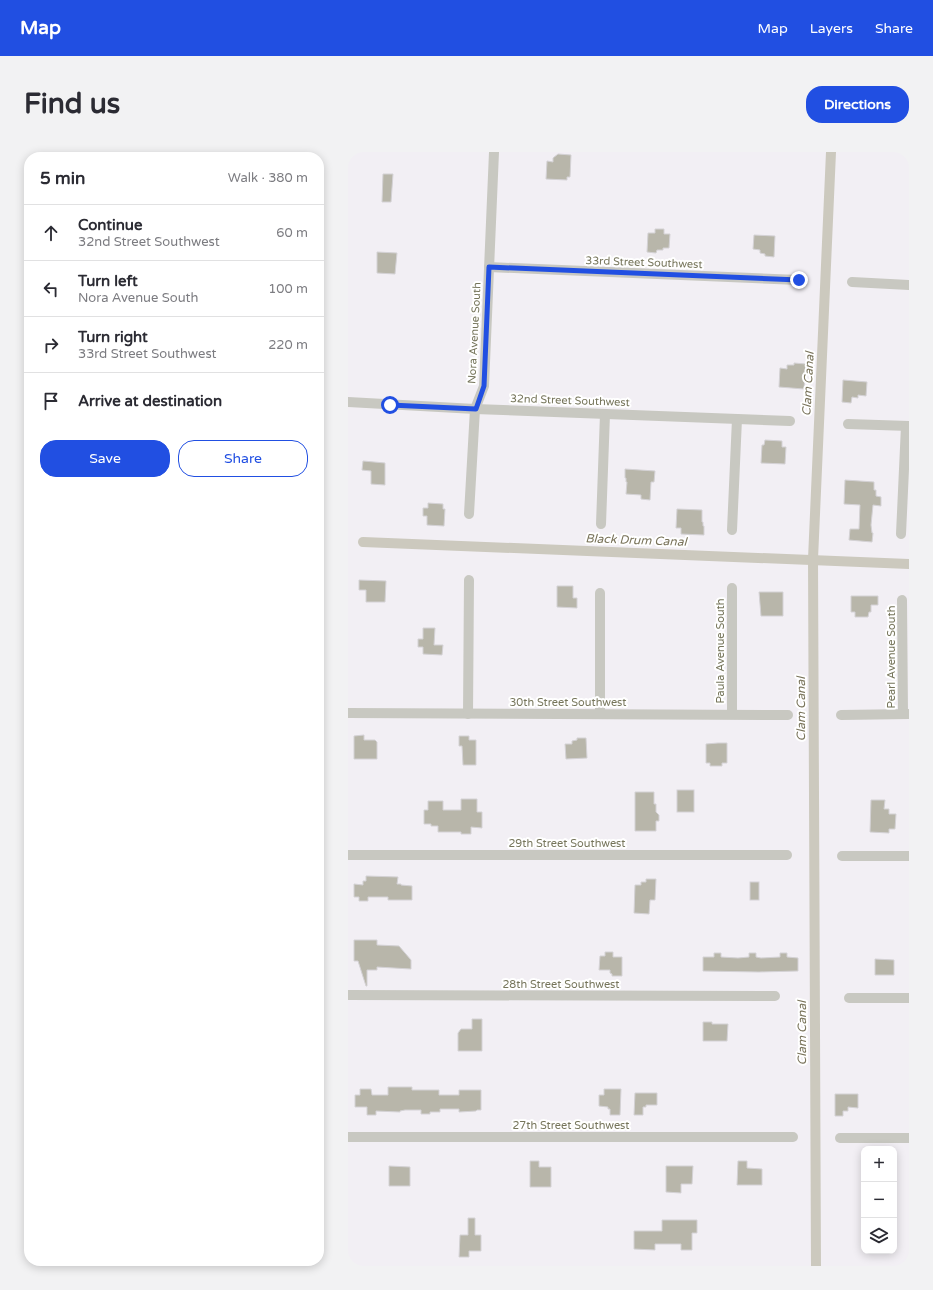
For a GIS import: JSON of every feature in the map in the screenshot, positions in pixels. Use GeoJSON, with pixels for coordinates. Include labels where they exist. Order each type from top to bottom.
{"type":"FeatureCollection","features":[{"type":"Feature","properties":{"kind":"street","name":"Nora Avenue South"},"geometry":{"type":"LineString","coordinates":[[469,514],[476,409],[484,386],[494,152]]}},
{"type":"Feature","properties":{"kind":"street","name":"33rd Street Southwest"},"geometry":{"type":"LineString","coordinates":[[489,267],[799,280]]}},
{"type":"Feature","properties":{"kind":"street"},"geometry":{"type":"LineString","coordinates":[[852,282],[909,285]]}},
{"type":"Feature","properties":{"kind":"street","name":"32nd Street Southwest"},"geometry":{"type":"LineString","coordinates":[[348,402],[476,409],[790,421]]}},
{"type":"Feature","properties":{"kind":"street"},"geometry":{"type":"LineString","coordinates":[[600,524],[605,414]]}},
{"type":"Feature","properties":{"kind":"street"},"geometry":{"type":"LineString","coordinates":[[732,530],[737,419]]}},
{"type":"Feature","properties":{"kind":"street"},"geometry":{"type":"LineString","coordinates":[[848,424],[907,426],[901,534]]}},
{"type":"Feature","properties":{"kind":"street"},"geometry":{"type":"LineString","coordinates":[[468,714],[469,580]]}},
{"type":"Feature","properties":{"kind":"street","name":"Paula Avenue South"},"geometry":{"type":"LineString","coordinates":[[732,588],[732,714]]}},
{"type":"Feature","properties":{"kind":"street"},"geometry":{"type":"LineString","coordinates":[[600,593],[600,714]]}},
{"type":"Feature","properties":{"kind":"street","name":"Pearl Avenue South"},"geometry":{"type":"LineString","coordinates":[[902,600],[906,714]]}},
{"type":"Feature","properties":{"kind":"street","name":"30th Street Southwest"},"geometry":{"type":"LineString","coordinates":[[348,713],[788,715]]}},
{"type":"Feature","properties":{"kind":"street"},"geometry":{"type":"LineString","coordinates":[[840,714],[906,714]]}},
{"type":"Feature","properties":{"kind":"street","name":"29th Street Southwest"},"geometry":{"type":"LineString","coordinates":[[348,855],[787,855]]}},
{"type":"Feature","properties":{"kind":"street"},"geometry":{"type":"LineString","coordinates":[[842,856],[909,856]]}},
{"type":"Feature","properties":{"kind":"street","name":"28th Street Southwest"},"geometry":{"type":"LineString","coordinates":[[348,995],[775,996]]}},
{"type":"Feature","properties":{"kind":"street"},"geometry":{"type":"LineString","coordinates":[[849,998],[909,998]]}},
{"type":"Feature","properties":{"kind":"street","name":"27th Street Southwest"},"geometry":{"type":"LineString","coordinates":[[348,1137],[793,1137]]}},
{"type":"Feature","properties":{"kind":"street"},"geometry":{"type":"LineString","coordinates":[[840,1138],[909,1138]]}},
{"type":"Feature","properties":{"kind":"building"},"geometry":{"type":"Polygon","coordinates":[[[558,154],[571,155],[570,177],[567,177],[567,180],[546,179],[547,161],[553,162],[553,158],[558,154]]]}},
{"type":"Feature","properties":{"kind":"building"},"geometry":{"type":"Polygon","coordinates":[[[383,174],[393,174],[391,202],[382,202],[383,174]]]}},
{"type":"Feature","properties":{"kind":"building"},"geometry":{"type":"Polygon","coordinates":[[[655,229],[664,229],[664,234],[670,234],[669,248],[657,250],[656,253],[647,252],[648,233],[655,233],[655,229]]]}},
{"type":"Feature","properties":{"kind":"building"},"geometry":{"type":"Polygon","coordinates":[[[754,235],[775,236],[774,257],[765,256],[765,254],[760,253],[760,250],[753,249],[754,235]]]}},
{"type":"Feature","properties":{"kind":"building"},"geometry":{"type":"Polygon","coordinates":[[[377,252],[397,253],[395,274],[377,273],[377,252]]]}},
{"type":"Feature","properties":{"kind":"building"},"geometry":{"type":"Polygon","coordinates":[[[794,363],[806,364],[804,389],[779,387],[780,368],[787,369],[787,365],[794,365],[794,363]]]}},
{"type":"Feature","properties":{"kind":"building"},"geometry":{"type":"Polygon","coordinates":[[[843,380],[867,382],[866,396],[858,395],[858,398],[852,397],[851,403],[842,402],[843,380]]]}},
{"type":"Feature","properties":{"kind":"building"},"geometry":{"type":"Polygon","coordinates":[[[765,440],[782,441],[782,447],[786,447],[785,464],[761,463],[762,445],[764,445],[765,440]]]}},
{"type":"Feature","properties":{"kind":"building"},"geometry":{"type":"Polygon","coordinates":[[[363,461],[385,463],[385,485],[371,484],[371,471],[362,470],[363,461]]]}},
{"type":"Feature","properties":{"kind":"building"},"geometry":{"type":"Polygon","coordinates":[[[625,469],[655,471],[654,482],[651,482],[650,500],[641,499],[641,495],[626,494],[627,482],[625,478],[625,469]]]}},
{"type":"Feature","properties":{"kind":"building"},"geometry":{"type":"Polygon","coordinates":[[[845,480],[874,482],[876,496],[881,497],[881,506],[873,505],[871,525],[873,533],[872,542],[849,540],[850,529],[859,529],[860,505],[844,504],[845,480]]]}},
{"type":"Feature","properties":{"kind":"building"},"geometry":{"type":"Polygon","coordinates":[[[428,503],[443,504],[443,509],[445,509],[444,526],[427,525],[427,516],[423,516],[423,508],[428,508],[428,503]]]}},
{"type":"Feature","properties":{"kind":"building"},"geometry":{"type":"Polygon","coordinates":[[[677,509],[702,510],[704,535],[681,534],[681,528],[676,528],[677,509]]]}},
{"type":"Feature","properties":{"kind":"building"},"geometry":{"type":"Polygon","coordinates":[[[359,580],[386,581],[385,602],[366,602],[366,590],[359,590],[359,580]]]}},
{"type":"Feature","properties":{"kind":"building"},"geometry":{"type":"Polygon","coordinates":[[[557,586],[573,586],[573,598],[577,598],[577,608],[557,607],[557,586]]]}},
{"type":"Feature","properties":{"kind":"building"},"geometry":{"type":"Polygon","coordinates":[[[759,592],[783,592],[783,616],[761,616],[759,592]]]}},
{"type":"Feature","properties":{"kind":"building"},"geometry":{"type":"Polygon","coordinates":[[[851,596],[878,596],[878,605],[871,605],[871,612],[869,612],[868,617],[855,617],[855,612],[851,612],[851,596]]]}},
{"type":"Feature","properties":{"kind":"building"},"geometry":{"type":"Polygon","coordinates":[[[423,628],[435,628],[434,645],[443,645],[442,655],[423,654],[423,647],[418,647],[418,639],[423,639],[423,628]]]}},
{"type":"Feature","properties":{"kind":"building"},"geometry":{"type":"Polygon","coordinates":[[[364,735],[364,740],[375,740],[377,742],[377,759],[354,759],[354,736],[364,735]]]}},
{"type":"Feature","properties":{"kind":"building"},"geometry":{"type":"Polygon","coordinates":[[[459,736],[469,736],[469,740],[476,740],[476,765],[463,765],[462,746],[459,746],[459,736]]]}},
{"type":"Feature","properties":{"kind":"building"},"geometry":{"type":"Polygon","coordinates":[[[577,738],[586,738],[587,758],[566,759],[565,744],[572,744],[572,741],[577,740],[577,738]]]}},
{"type":"Feature","properties":{"kind":"building"},"geometry":{"type":"Polygon","coordinates":[[[727,743],[727,763],[722,763],[722,766],[710,766],[710,763],[706,763],[706,744],[727,743]]]}},
{"type":"Feature","properties":{"kind":"building"},"geometry":{"type":"Polygon","coordinates":[[[677,790],[694,790],[694,812],[677,812],[677,790]]]}},
{"type":"Feature","properties":{"kind":"building"},"geometry":{"type":"Polygon","coordinates":[[[635,792],[654,792],[654,804],[656,804],[656,812],[659,815],[659,821],[656,821],[656,831],[635,831],[635,792]]]}},
{"type":"Feature","properties":{"kind":"building"},"geometry":{"type":"Polygon","coordinates":[[[461,799],[477,799],[477,812],[482,812],[482,828],[471,827],[471,834],[461,834],[461,832],[438,832],[438,826],[424,824],[424,810],[428,810],[428,801],[443,801],[443,810],[461,810],[461,799]]]}},
{"type":"Feature","properties":{"kind":"building"},"geometry":{"type":"Polygon","coordinates":[[[871,800],[885,800],[884,809],[889,809],[889,814],[896,814],[895,829],[889,829],[889,833],[870,832],[871,800]]]}},
{"type":"Feature","properties":{"kind":"building"},"geometry":{"type":"Polygon","coordinates":[[[366,876],[398,877],[397,884],[412,886],[412,900],[388,900],[388,897],[368,897],[368,901],[359,901],[359,897],[354,897],[354,884],[363,885],[363,881],[366,881],[366,876]]]}},
{"type":"Feature","properties":{"kind":"building"},"geometry":{"type":"Polygon","coordinates":[[[646,879],[656,879],[655,900],[650,900],[649,914],[634,913],[635,885],[641,885],[641,882],[646,882],[646,879]]]}},
{"type":"Feature","properties":{"kind":"building"},"geometry":{"type":"Polygon","coordinates":[[[750,882],[759,882],[759,900],[750,900],[750,882]]]}},
{"type":"Feature","properties":{"kind":"building"},"geometry":{"type":"Polygon","coordinates":[[[354,940],[377,940],[377,945],[399,946],[411,960],[411,969],[377,967],[377,970],[367,970],[366,986],[358,961],[354,961],[354,940]]]}},
{"type":"Feature","properties":{"kind":"building"},"geometry":{"type":"Polygon","coordinates":[[[605,952],[613,952],[613,957],[622,957],[622,976],[612,976],[610,970],[599,970],[600,956],[605,956],[605,952]]]}},
{"type":"Feature","properties":{"kind":"building"},"geometry":{"type":"Polygon","coordinates":[[[714,953],[721,953],[721,957],[738,958],[749,957],[749,953],[756,953],[756,957],[761,958],[780,957],[780,953],[787,953],[787,957],[798,958],[798,971],[703,971],[703,957],[714,957],[714,953]]]}},
{"type":"Feature","properties":{"kind":"building"},"geometry":{"type":"Polygon","coordinates":[[[875,959],[894,960],[894,975],[875,975],[875,959]]]}},
{"type":"Feature","properties":{"kind":"building"},"geometry":{"type":"Polygon","coordinates":[[[472,1019],[482,1019],[482,1051],[458,1051],[458,1033],[461,1029],[472,1029],[472,1019]]]}},
{"type":"Feature","properties":{"kind":"building"},"geometry":{"type":"Polygon","coordinates":[[[703,1022],[712,1022],[712,1024],[728,1024],[727,1041],[703,1041],[703,1022]]]}},
{"type":"Feature","properties":{"kind":"building"},"geometry":{"type":"Polygon","coordinates":[[[388,1087],[412,1087],[412,1090],[439,1090],[439,1095],[459,1095],[459,1090],[481,1090],[481,1110],[459,1112],[459,1109],[440,1109],[440,1112],[430,1112],[430,1114],[421,1114],[421,1110],[405,1110],[400,1112],[376,1111],[376,1115],[367,1115],[367,1107],[355,1107],[355,1095],[360,1095],[360,1089],[371,1089],[372,1095],[388,1095],[388,1087]]]}},
{"type":"Feature","properties":{"kind":"building"},"geometry":{"type":"Polygon","coordinates":[[[604,1089],[621,1089],[620,1115],[610,1115],[610,1109],[608,1109],[608,1107],[599,1106],[599,1095],[604,1095],[604,1089]]]}},
{"type":"Feature","properties":{"kind":"building"},"geometry":{"type":"Polygon","coordinates":[[[635,1093],[657,1093],[657,1105],[646,1105],[646,1107],[643,1107],[643,1115],[634,1115],[635,1093]]]}},
{"type":"Feature","properties":{"kind":"building"},"geometry":{"type":"Polygon","coordinates":[[[835,1094],[858,1094],[858,1108],[848,1107],[848,1111],[843,1111],[843,1116],[835,1116],[835,1094]]]}},
{"type":"Feature","properties":{"kind":"building"},"geometry":{"type":"Polygon","coordinates":[[[530,1161],[539,1161],[539,1167],[551,1167],[551,1187],[530,1187],[530,1161]]]}},
{"type":"Feature","properties":{"kind":"building"},"geometry":{"type":"Polygon","coordinates":[[[738,1161],[747,1161],[747,1168],[762,1169],[762,1185],[737,1185],[738,1161]]]}},
{"type":"Feature","properties":{"kind":"building"},"geometry":{"type":"Polygon","coordinates":[[[389,1166],[410,1167],[410,1186],[389,1186],[389,1166]]]}},
{"type":"Feature","properties":{"kind":"building"},"geometry":{"type":"Polygon","coordinates":[[[666,1166],[693,1166],[692,1184],[681,1184],[681,1193],[666,1192],[666,1166]]]}},
{"type":"Feature","properties":{"kind":"building"},"geometry":{"type":"Polygon","coordinates":[[[468,1218],[475,1218],[475,1235],[481,1235],[481,1251],[469,1251],[469,1257],[459,1257],[460,1235],[468,1235],[468,1218]]]}},
{"type":"Feature","properties":{"kind":"building"},"geometry":{"type":"Polygon","coordinates":[[[662,1220],[697,1220],[697,1233],[692,1233],[692,1250],[681,1250],[681,1244],[655,1244],[655,1250],[634,1249],[634,1231],[662,1231],[662,1220]]]}},
{"type":"Feature","properties":{"kind":"waterway","name":"Clam Canal"},"geometry":{"type":"LineString","coordinates":[[816,1266],[813,559],[831,152]]}},
{"type":"Feature","properties":{"kind":"waterway","name":"Black Drum Canal"},"geometry":{"type":"LineString","coordinates":[[363,542],[909,564]]}},
{"type":"Feature","properties":{"kind":"route"},"geometry":{"type":"LineString","coordinates":[[390,405],[476,409],[484,386],[489,267],[799,280]]}}]}
